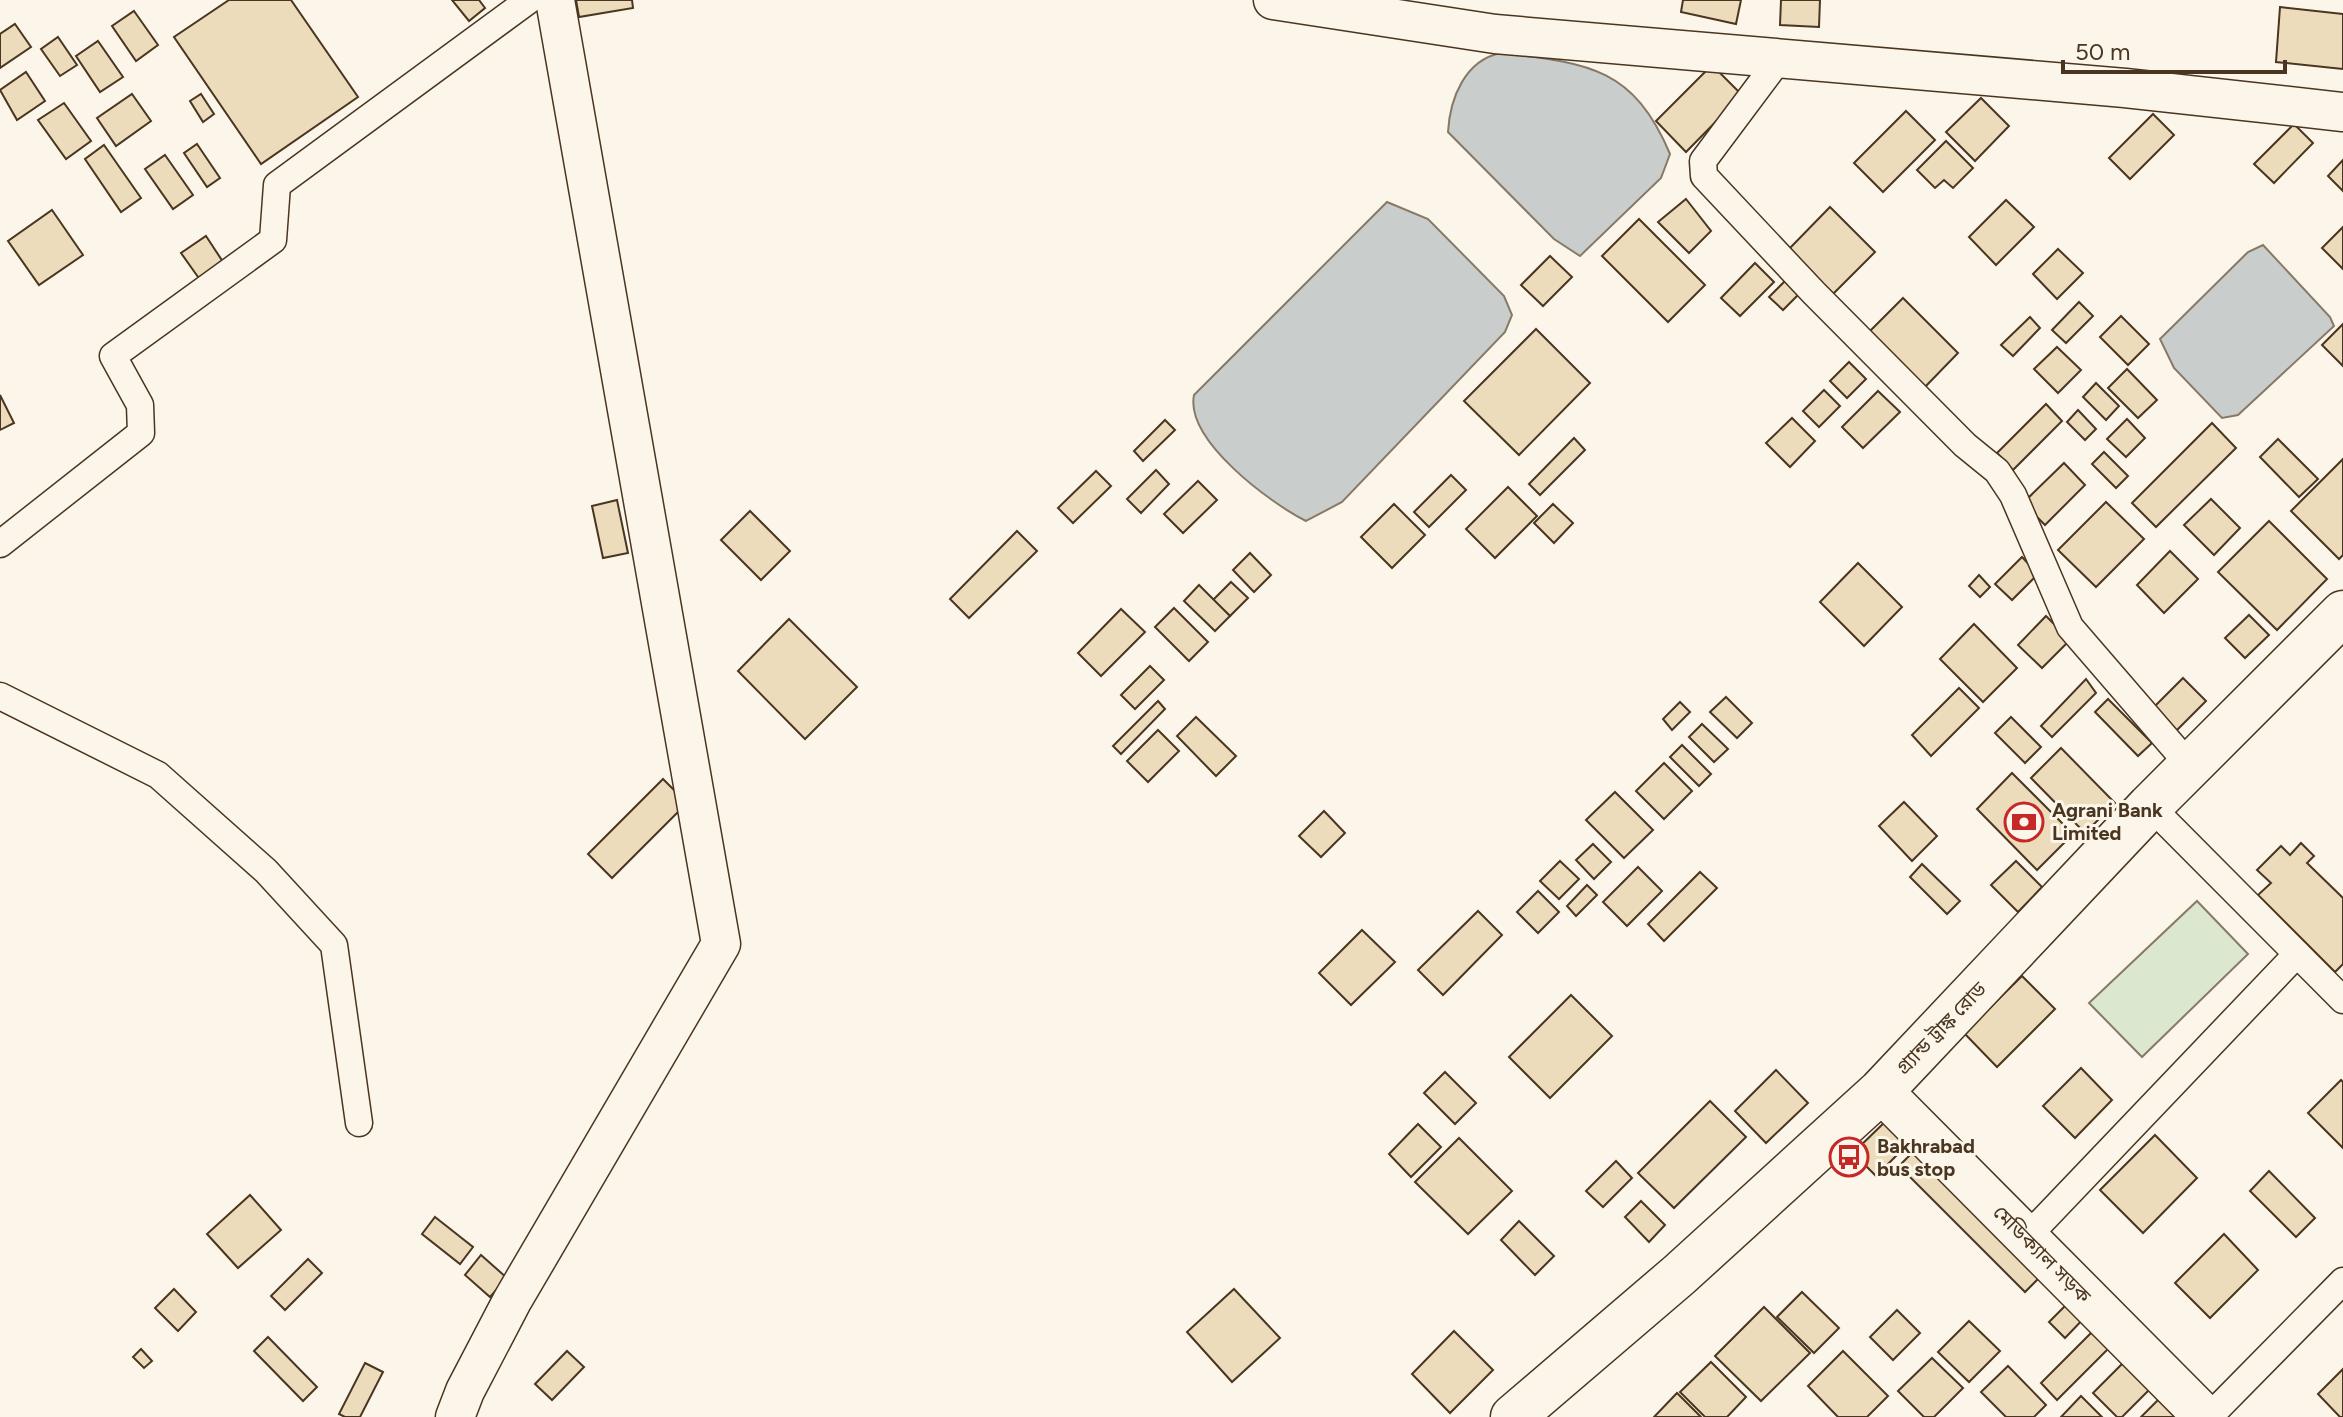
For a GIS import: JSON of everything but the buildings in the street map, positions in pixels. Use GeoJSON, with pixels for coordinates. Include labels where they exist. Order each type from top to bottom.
{"type":"FeatureCollection","features":[{"type":"Feature","properties":{"kind":"highway","name":"গ্র্যান্ড ট্রাঙ্ক রোড"},"geometry":{"type":"LineString","coordinates":[[1513,1417],[1679,1275],[1881,1091],[2150,806],[2343,613]]}},
{"type":"Feature","properties":{"kind":"main road"},"geometry":{"type":"LineString","coordinates":[[455,1417],[465,1391],[512,1301],[721,944],[555,0]]}},
{"type":"Feature","properties":{"kind":"main road"},"geometry":{"type":"LineString","coordinates":[[1273,0],[1495,34],[2125,88],[2343,112]]}},
{"type":"Feature","properties":{"kind":"main road","name":"মেডিক্যাল সড়ক"},"geometry":{"type":"LineString","coordinates":[[1881,1091],[2207,1417]]}},
{"type":"Feature","properties":{"kind":"street"},"geometry":{"type":"LineString","coordinates":[[0,544],[141,433],[140,405],[113,356],[273,240],[277,185],[529,0]]}},
{"type":"Feature","properties":{"kind":"street"},"geometry":{"type":"LineString","coordinates":[[1780,58],[1703,161],[1704,176],[1814,293],[1965,445],[1997,471],[2013,495],[2070,627],[2190,766]]}},
{"type":"Feature","properties":{"kind":"street"},"geometry":{"type":"LineString","coordinates":[[0,696],[158,775],[266,871],[334,945],[359,1123]]}},
{"type":"Feature","properties":{"kind":"street"},"geometry":{"type":"LineString","coordinates":[[2150,806],[2343,1000]]}},
{"type":"Feature","properties":{"kind":"street"},"geometry":{"type":"LineString","coordinates":[[2026,1238],[2297,954]]}},
{"type":"Feature","properties":{"kind":"street"},"geometry":{"type":"LineString","coordinates":[[2207,1417],[2343,1281]]}},
{"type":"Feature","properties":{"kind":"green space"},"geometry":{"type":"Polygon","coordinates":[[[2197,901],[2248,954],[2142,1057],[2089,1003],[2197,901]]]}},
{"type":"Feature","properties":{"kind":"shaded area"},"geometry":{"type":"Polygon","coordinates":[[[1501,53],[1558,61],[1604,74],[1640,102],[1670,154],[1661,178],[1580,256],[1554,239],[1448,132],[1452,106],[1462,82],[1478,64],[1501,53]]]}},
{"type":"Feature","properties":{"kind":"shaded area"},"geometry":{"type":"Polygon","coordinates":[[[1387,202],[1428,219],[1504,296],[1512,315],[1505,332],[1342,502],[1306,521],[1252,485],[1216,450],[1195,413],[1194,395],[1387,202]]]}},
{"type":"Feature","properties":{"kind":"shaded area"},"geometry":{"type":"Polygon","coordinates":[[[2263,245],[2330,317],[2334,326],[2238,415],[2222,418],[2174,368],[2160,339],[2248,252],[2263,245]]]}},
{"type":"Feature","properties":{"kind":"place","name":"Agrani Bank Limited"},"geometry":{"type":"Point","coordinates":[2024,822]}},
{"type":"Feature","properties":{"kind":"place","name":"Bakhrabad bus stop"},"geometry":{"type":"Point","coordinates":[1849,1157]}}]}
